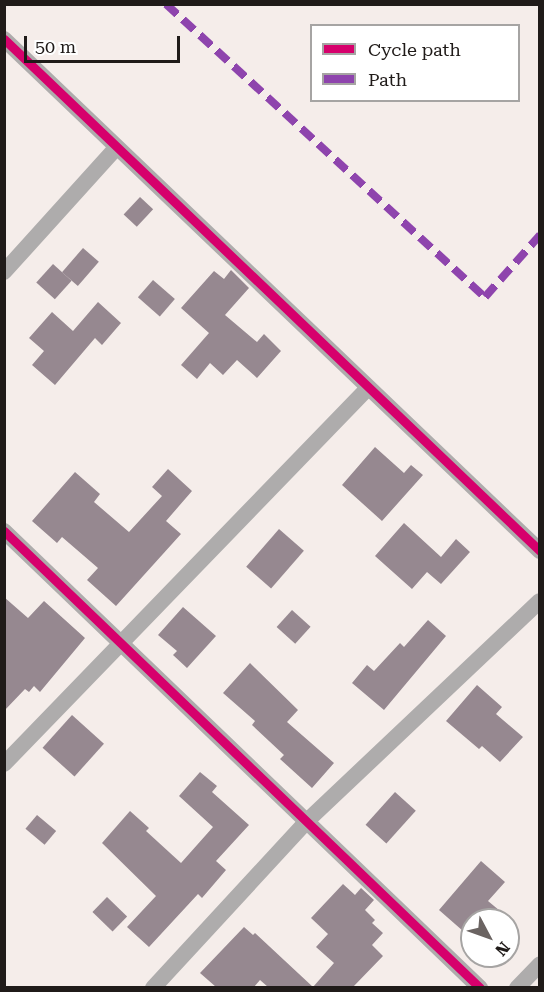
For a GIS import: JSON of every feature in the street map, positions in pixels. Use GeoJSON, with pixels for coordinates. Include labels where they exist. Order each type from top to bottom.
{"type":"FeatureCollection","features":[{"type":"Feature","properties":{"kind":"street"},"geometry":{"type":"LineString","coordinates":[[4,39],[540,551]]}},
{"type":"Feature","properties":{"kind":"street"},"geometry":{"type":"LineString","coordinates":[[4,272],[116,148]]}},
{"type":"Feature","properties":{"kind":"street"},"geometry":{"type":"LineString","coordinates":[[4,764],[368,388]]}},
{"type":"Feature","properties":{"kind":"street"},"geometry":{"type":"LineString","coordinates":[[4,531],[480,987]]}},
{"type":"Feature","properties":{"kind":"street"},"geometry":{"type":"LineString","coordinates":[[153,987],[307,821],[540,601]]}},
{"type":"Feature","properties":{"kind":"street"},"geometry":{"type":"LineString","coordinates":[[524,985],[540,964]]}},
{"type":"Feature","properties":{"kind":"building"},"geometry":{"type":"Polygon","coordinates":[[[140,197],[153,209],[137,227],[124,215],[140,197]]]}},
{"type":"Feature","properties":{"kind":"building"},"geometry":{"type":"Polygon","coordinates":[[[83,248],[99,262],[78,286],[62,272],[83,248]]]}},
{"type":"Feature","properties":{"kind":"building"},"geometry":{"type":"Polygon","coordinates":[[[53,264],[72,281],[55,299],[36,283],[53,264]]]}},
{"type":"Feature","properties":{"kind":"building"},"geometry":{"type":"Polygon","coordinates":[[[231,270],[249,288],[225,315],[257,342],[264,334],[281,351],[257,378],[237,360],[223,375],[210,363],[197,379],[181,365],[209,333],[181,308],[214,271],[224,279],[231,270]]]}},
{"type":"Feature","properties":{"kind":"building"},"geometry":{"type":"Polygon","coordinates":[[[153,280],[175,299],[160,316],[138,297],[153,280]]]}},
{"type":"Feature","properties":{"kind":"building"},"geometry":{"type":"Polygon","coordinates":[[[98,302],[121,323],[102,345],[95,338],[55,385],[32,365],[44,351],[29,338],[52,312],[73,331],[98,302]]]}},
{"type":"Feature","properties":{"kind":"building"},"geometry":{"type":"Polygon","coordinates":[[[375,447],[404,473],[411,465],[423,475],[382,521],[342,485],[375,447]]]}},
{"type":"Feature","properties":{"kind":"building"},"geometry":{"type":"Polygon","coordinates":[[[168,469],[192,491],[166,521],[181,534],[116,606],[87,580],[98,568],[62,537],[57,543],[32,521],[75,472],[100,494],[94,502],[129,532],[162,496],[152,487],[168,469]]]}},
{"type":"Feature","properties":{"kind":"building"},"geometry":{"type":"Polygon","coordinates":[[[404,523],[441,557],[456,539],[470,552],[441,584],[427,572],[412,589],[375,556],[404,523]]]}},
{"type":"Feature","properties":{"kind":"building"},"geometry":{"type":"Polygon","coordinates":[[[279,529],[304,551],[271,588],[246,567],[279,529]]]}},
{"type":"Feature","properties":{"kind":"building"},"geometry":{"type":"Polygon","coordinates":[[[4,597],[28,618],[44,601],[85,638],[40,692],[34,686],[29,692],[25,689],[4,711],[4,597]]]}},
{"type":"Feature","properties":{"kind":"building"},"geometry":{"type":"Polygon","coordinates":[[[183,607],[216,636],[187,668],[173,655],[177,651],[158,635],[183,607]]]}},
{"type":"Feature","properties":{"kind":"building"},"geometry":{"type":"Polygon","coordinates":[[[292,610],[311,627],[295,644],[277,627],[292,610]]]}},
{"type":"Feature","properties":{"kind":"building"},"geometry":{"type":"Polygon","coordinates":[[[428,620],[446,636],[384,710],[352,683],[367,665],[374,671],[400,643],[404,647],[428,620]]]}},
{"type":"Feature","properties":{"kind":"building"},"geometry":{"type":"Polygon","coordinates":[[[250,663],[298,710],[287,722],[334,763],[312,788],[280,759],[284,755],[252,725],[255,721],[223,693],[250,663]]]}},
{"type":"Feature","properties":{"kind":"building"},"geometry":{"type":"Polygon","coordinates":[[[477,685],[502,707],[496,714],[523,737],[500,762],[482,746],[479,749],[446,721],[477,685]]]}},
{"type":"Feature","properties":{"kind":"building"},"geometry":{"type":"Polygon","coordinates":[[[72,715],[104,744],[75,776],[43,748],[72,715]]]}},
{"type":"Feature","properties":{"kind":"building"},"geometry":{"type":"Polygon","coordinates":[[[200,772],[217,786],[212,792],[249,825],[216,861],[226,870],[202,898],[198,894],[149,947],[127,927],[156,896],[102,843],[130,811],[149,828],[146,831],[181,863],[213,827],[179,796],[200,772]]]}},
{"type":"Feature","properties":{"kind":"building"},"geometry":{"type":"Polygon","coordinates":[[[395,792],[416,811],[386,843],[366,825],[395,792]]]}},
{"type":"Feature","properties":{"kind":"building"},"geometry":{"type":"Polygon","coordinates":[[[37,815],[56,831],[45,845],[25,829],[37,815]]]}},
{"type":"Feature","properties":{"kind":"building"},"geometry":{"type":"Polygon","coordinates":[[[481,861],[505,882],[488,901],[496,908],[460,908],[460,928],[439,910],[481,861]]]}},
{"type":"Feature","properties":{"kind":"building"},"geometry":{"type":"Polygon","coordinates":[[[343,884],[355,895],[361,888],[374,900],[365,910],[375,920],[372,923],[383,933],[372,945],[383,956],[353,987],[313,987],[334,963],[316,947],[328,934],[311,918],[343,884]]]}},
{"type":"Feature","properties":{"kind":"building"},"geometry":{"type":"Polygon","coordinates":[[[107,897],[127,916],[113,932],[92,912],[107,897]]]}},
{"type":"Feature","properties":{"kind":"building"},"geometry":{"type":"Polygon","coordinates":[[[244,927],[253,935],[255,933],[313,987],[268,987],[260,980],[254,987],[216,987],[200,973],[244,927]]]}},
{"type":"Feature","properties":{"kind":"marked path"},"geometry":{"type":"LineString","coordinates":[[166,4],[485,297],[540,235]]}},
{"type":"Feature","properties":{"kind":"cycle path"},"geometry":{"type":"LineString","coordinates":[[4,39],[540,551]]}},
{"type":"Feature","properties":{"kind":"cycle path"},"geometry":{"type":"LineString","coordinates":[[4,531],[480,988]]}}]}
